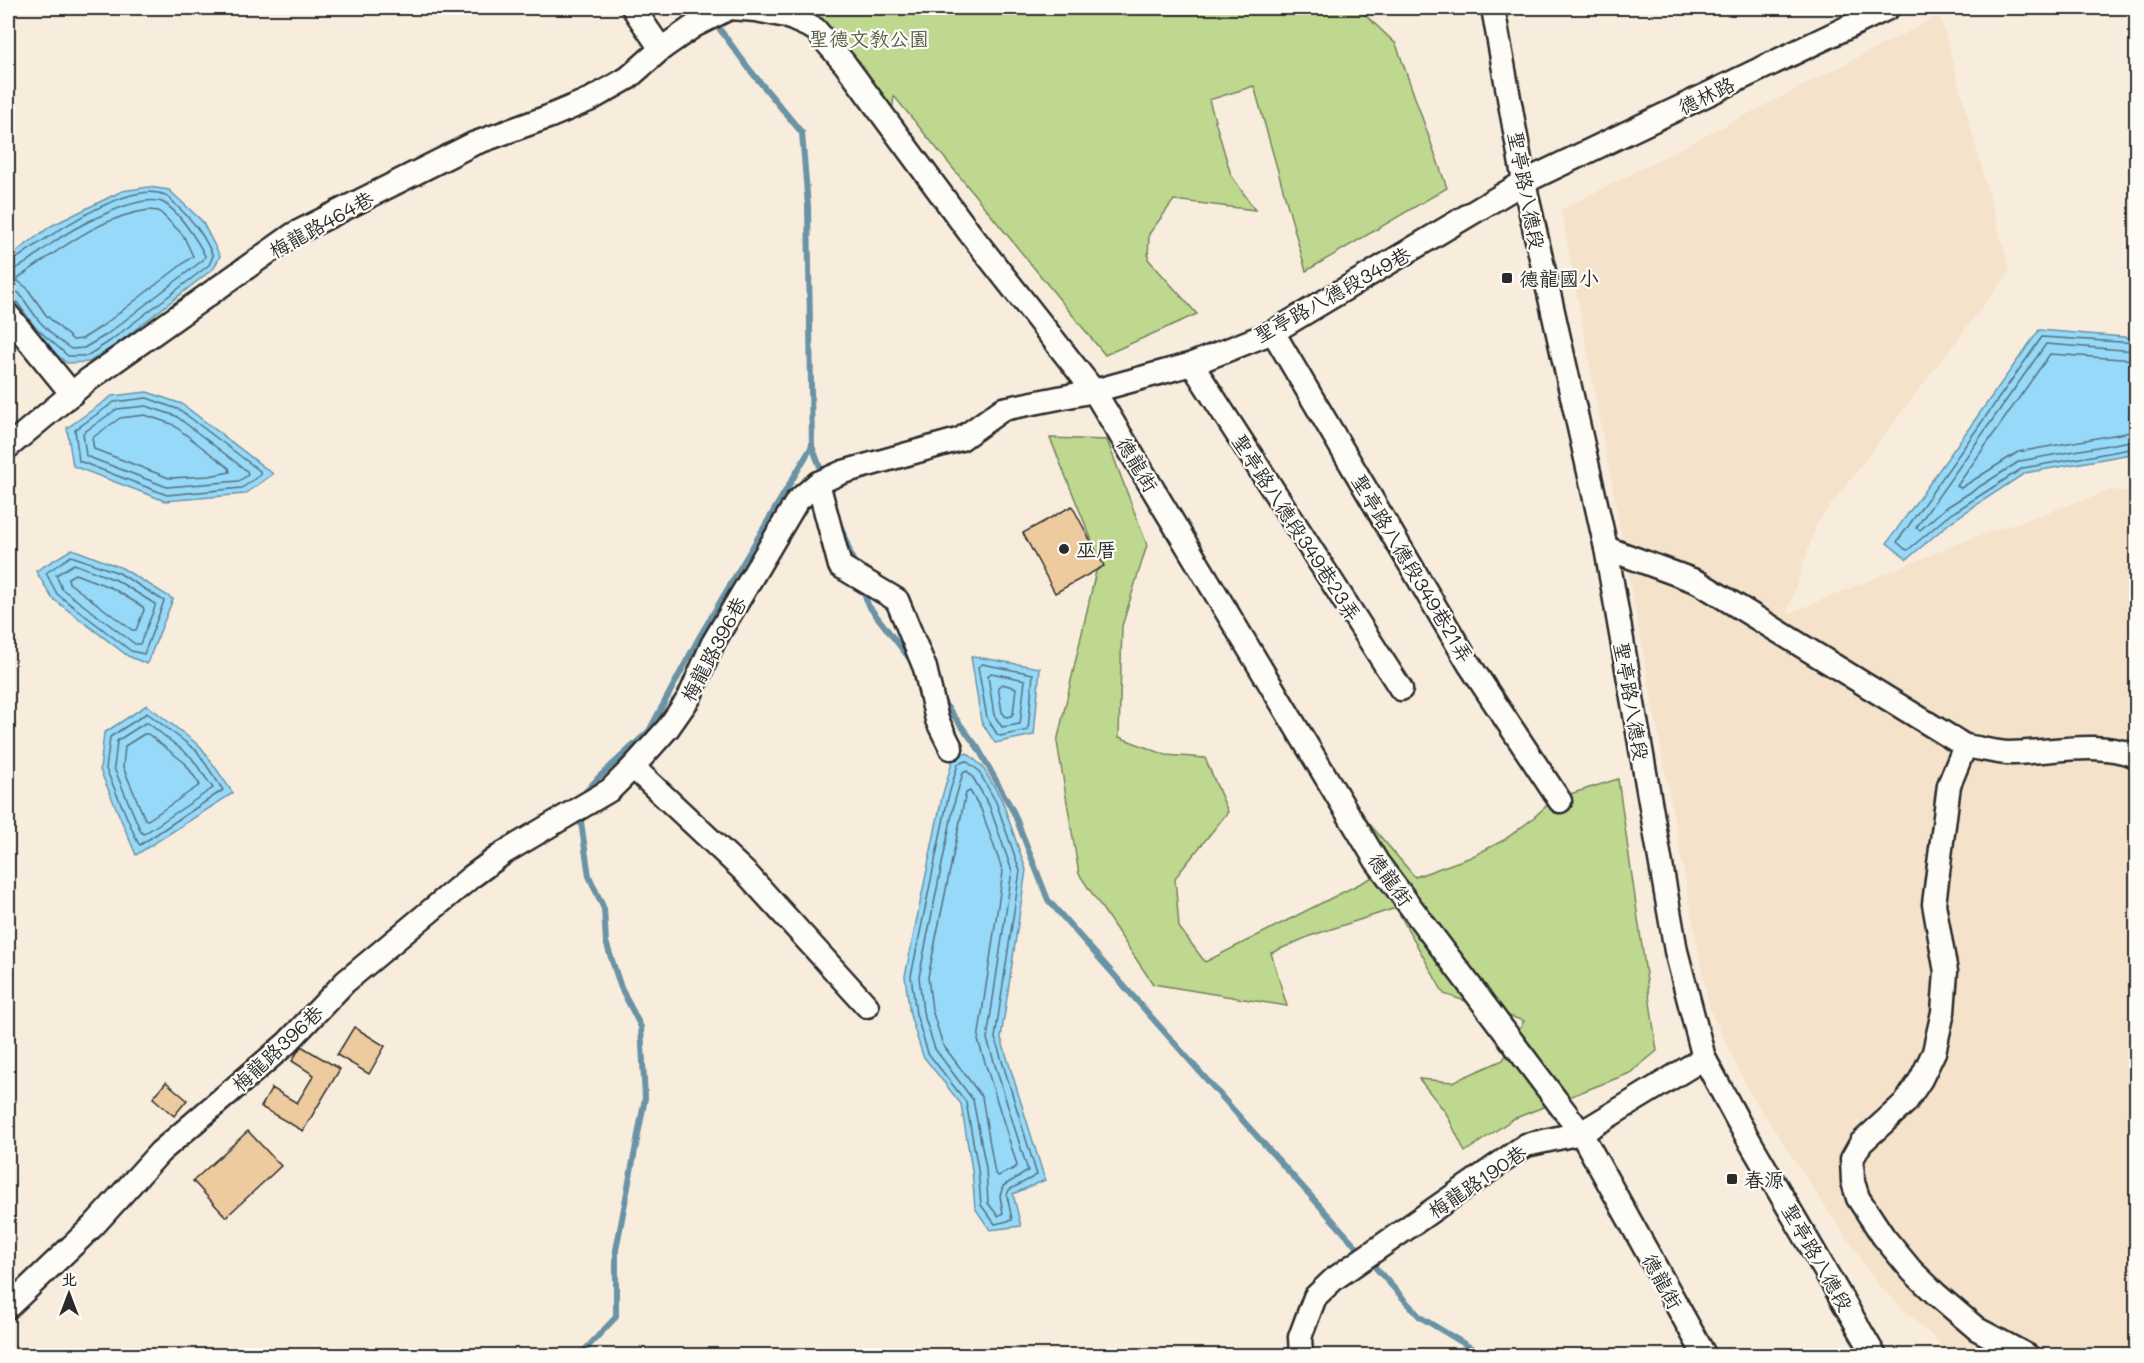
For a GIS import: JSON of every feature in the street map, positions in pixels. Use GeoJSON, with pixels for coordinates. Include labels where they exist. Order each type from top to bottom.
{"type":"FeatureCollection","features":[{"type":"Feature","properties":{"kind":"street"},"geometry":{"type":"LineString","coordinates":[[633,8],[661,49]]}},
{"type":"Feature","properties":{"kind":"street","name":"梅龍路464巷"},"geometry":{"type":"LineString","coordinates":[[8,447],[72,394],[294,234],[473,144],[591,99],[628,78],[661,49],[694,26],[730,8],[786,16],[814,29],[845,64],[969,232],[1094,391]]}},
{"type":"Feature","properties":{"kind":"street","name":"聖亭路八德段"},"geometry":{"type":"LineString","coordinates":[[1493,8],[1524,182],[1606,548],[1676,951],[1704,1058],[1739,1123],[1875,1356]]}},
{"type":"Feature","properties":{"kind":"street","name":"德林路"},"geometry":{"type":"LineString","coordinates":[[1524,182],[1888,8]]}},
{"type":"Feature","properties":{"kind":"street","name":"聖亭路八德段349巷"},"geometry":{"type":"LineString","coordinates":[[1094,391],[1192,364],[1273,332],[1524,182]]}},
{"type":"Feature","properties":{"kind":"street"},"geometry":{"type":"LineString","coordinates":[[8,315],[72,394]]}},
{"type":"Feature","properties":{"kind":"street","name":"聖亭路八德段349巷21弄"},"geometry":{"type":"LineString","coordinates":[[1273,332],[1469,664],[1560,801]]}},
{"type":"Feature","properties":{"kind":"street","name":"聖亭路八德段349巷23弄"},"geometry":{"type":"LineString","coordinates":[[1192,364],[1401,689]]}},
{"type":"Feature","properties":{"kind":"street","name":"梅龍路396巷"},"geometry":{"type":"LineString","coordinates":[[8,1307],[93,1226],[160,1152],[286,1043],[345,982],[471,877],[505,852],[610,790],[633,767],[668,728],[689,698],[713,644],[797,501],[818,483],[843,472],[961,439],[1004,409],[1094,391]]}},
{"type":"Feature","properties":{"kind":"street","name":"德龍街"},"geometry":{"type":"LineString","coordinates":[[1094,391],[1377,862],[1581,1133],[1705,1356]]}},
{"type":"Feature","properties":{"kind":"street"},"geometry":{"type":"LineString","coordinates":[[818,483],[840,566],[897,600],[926,668],[937,720],[951,748]]}},
{"type":"Feature","properties":{"kind":"street"},"geometry":{"type":"LineString","coordinates":[[1606,548],[1698,582],[1965,746],[2005,753],[2084,746],[2123,751],[2136,756]]}},
{"type":"Feature","properties":{"kind":"street"},"geometry":{"type":"LineString","coordinates":[[1965,746],[1949,785],[1934,904],[1946,972],[1943,1012],[1934,1052],[1922,1079],[1906,1102],[1861,1143],[1852,1160],[1853,1182],[1858,1198],[1883,1236],[1912,1271],[1977,1329],[2028,1356]]}},
{"type":"Feature","properties":{"kind":"street"},"geometry":{"type":"LineString","coordinates":[[633,767],[748,875],[867,1006]]}},
{"type":"Feature","properties":{"kind":"street","name":"梅龍路190巷"},"geometry":{"type":"LineString","coordinates":[[1301,1356],[1300,1337],[1315,1297],[1334,1279],[1526,1145],[1581,1133],[1704,1058]]}},
{"type":"Feature","properties":{"kind":"shaded area"},"geometry":{"type":"Polygon","coordinates":[[[1940,15],[2010,271],[1817,523],[1787,614],[1967,540],[2112,490],[2136,492],[2136,1355],[1952,1355],[1878,1285],[1751,1095],[1709,1008],[1561,210],[1940,15]]]}},
{"type":"Feature","properties":{"kind":"green space","name":"聖德文教公園"},"geometry":{"type":"Polygon","coordinates":[[[805,8],[1358,8],[1396,44],[1447,188],[1306,271],[1254,86],[1209,100],[1231,175],[1255,210],[1174,200],[1149,234],[1148,259],[1197,314],[1105,355],[894,96],[892,112],[800,17],[808,12],[805,8]]]}},
{"type":"Feature","properties":{"kind":"green space"},"geometry":{"type":"Polygon","coordinates":[[[1050,438],[1107,440],[1147,545],[1122,626],[1119,737],[1166,755],[1205,758],[1228,812],[1175,878],[1179,927],[1205,962],[1371,878],[1362,815],[1415,877],[1471,857],[1504,840],[1554,799],[1618,779],[1657,1051],[1630,1073],[1513,1119],[1465,1152],[1446,1113],[1419,1079],[1453,1082],[1503,1060],[1524,1021],[1444,994],[1396,908],[1310,936],[1271,953],[1287,1006],[1153,984],[1079,874],[1057,742],[1099,558],[1050,438]]]}},
{"type":"Feature","properties":{"kind":"water"},"geometry":{"type":"Polygon","coordinates":[[[149,187],[169,190],[202,221],[220,256],[214,268],[114,346],[89,362],[67,363],[34,335],[13,308],[8,290],[8,258],[51,226],[122,191],[149,187]]]}},
{"type":"Feature","properties":{"kind":"water"},"geometry":{"type":"Polygon","coordinates":[[[2039,330],[2136,338],[2136,453],[2025,473],[1952,521],[1907,559],[1887,543],[2039,330]]]}},
{"type":"Feature","properties":{"kind":"water"},"geometry":{"type":"Polygon","coordinates":[[[147,392],[182,404],[273,474],[245,494],[165,501],[73,466],[67,428],[112,396],[147,392]]]}},
{"type":"Feature","properties":{"kind":"water"},"geometry":{"type":"Polygon","coordinates":[[[72,549],[122,568],[173,599],[147,664],[128,656],[52,598],[36,571],[72,549]]]}},
{"type":"Feature","properties":{"kind":"water"},"geometry":{"type":"Polygon","coordinates":[[[971,656],[1040,668],[1034,735],[995,743],[981,721],[971,656]]]}},
{"type":"Feature","properties":{"kind":"water"},"geometry":{"type":"Polygon","coordinates":[[[147,705],[201,747],[233,793],[136,855],[100,770],[104,733],[147,705]]]}},
{"type":"Feature","properties":{"kind":"water"},"geometry":{"type":"Polygon","coordinates":[[[967,753],[982,766],[1002,800],[1026,870],[1001,1038],[1045,1180],[1013,1194],[1021,1226],[990,1230],[975,1208],[972,1170],[961,1104],[923,1056],[910,1015],[905,976],[942,797],[953,759],[967,753]]]}},
{"type":"Feature","properties":{"kind":"building","name":"巫厝"},"geometry":{"type":"Polygon","coordinates":[[[1072,506],[1104,566],[1055,593],[1023,533],[1072,506]]]}},
{"type":"Feature","properties":{"kind":"building"},"geometry":{"type":"Polygon","coordinates":[[[354,1027],[385,1046],[369,1074],[337,1055],[354,1027]]]}},
{"type":"Feature","properties":{"kind":"building"},"geometry":{"type":"Polygon","coordinates":[[[301,1046],[340,1069],[303,1131],[261,1107],[272,1088],[297,1103],[314,1075],[292,1061],[301,1046]]]}},
{"type":"Feature","properties":{"kind":"building"},"geometry":{"type":"Polygon","coordinates":[[[166,1082],[187,1100],[174,1116],[153,1098],[166,1082]]]}},
{"type":"Feature","properties":{"kind":"building"},"geometry":{"type":"Polygon","coordinates":[[[248,1131],[281,1166],[226,1217],[193,1181],[248,1131]]]}},
{"type":"Feature","properties":{"kind":"waterway"},"geometry":{"type":"LineString","coordinates":[[704,8],[750,70],[802,133],[808,206],[812,446],[823,475]]}},
{"type":"Feature","properties":{"kind":"waterway"},"geometry":{"type":"LineString","coordinates":[[581,797],[599,777],[649,731],[700,636],[812,446]]}},
{"type":"Feature","properties":{"kind":"waterway"},"geometry":{"type":"LineString","coordinates":[[841,527],[855,566]]}},
{"type":"Feature","properties":{"kind":"waterway"},"geometry":{"type":"LineString","coordinates":[[862,587],[868,605],[913,663]]}},
{"type":"Feature","properties":{"kind":"waterway"},"geometry":{"type":"LineString","coordinates":[[941,699],[978,748],[1014,813],[1048,900],[1420,1317],[1473,1349],[1491,1356]]}},
{"type":"Feature","properties":{"kind":"waterway"},"geometry":{"type":"LineString","coordinates":[[579,1356],[616,1317],[616,1250],[645,1098],[641,1027],[621,988],[606,942],[604,909],[589,876],[580,815]]}},
{"type":"Feature","properties":{"kind":"place","name":"德龍國小"},"geometry":{"type":"Point","coordinates":[1507,278]}},
{"type":"Feature","properties":{"kind":"place","name":"巫厝"},"geometry":{"type":"Point","coordinates":[1064,549]}},
{"type":"Feature","properties":{"kind":"place","name":"春源"},"geometry":{"type":"Point","coordinates":[1732,1179]}}]}
